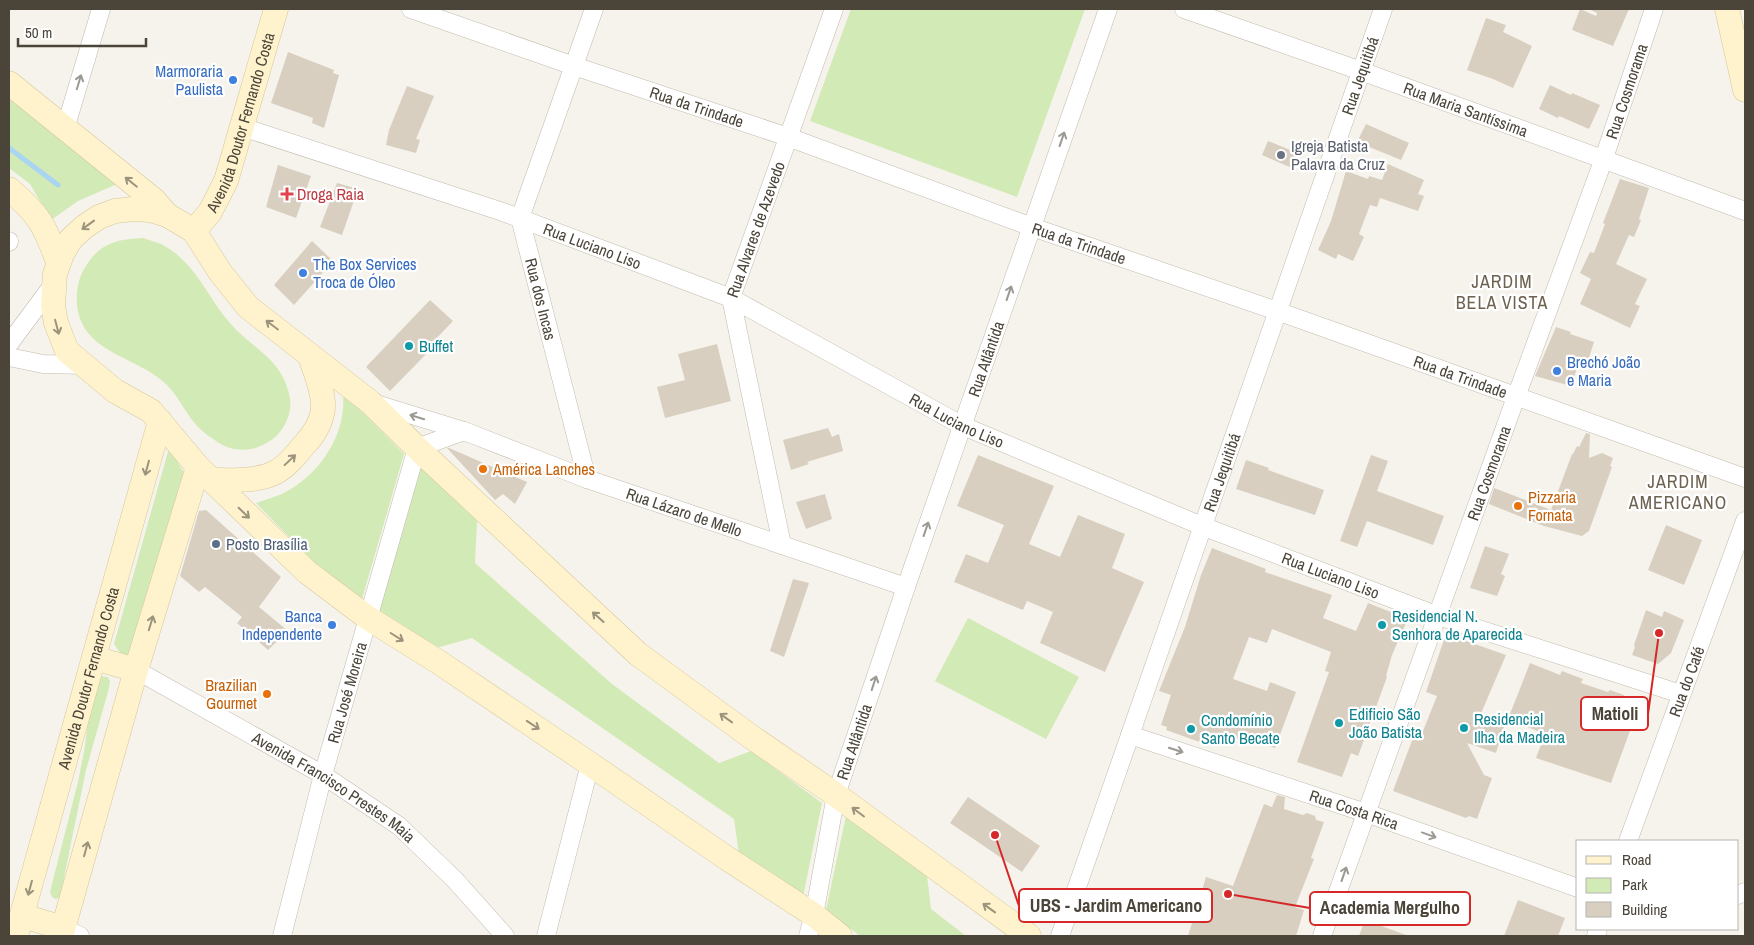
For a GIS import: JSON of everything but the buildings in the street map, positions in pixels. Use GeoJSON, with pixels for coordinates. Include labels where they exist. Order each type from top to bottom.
{"type":"FeatureCollection","features":[{"type":"Feature","properties":{"kind":"main road","name":"Avenida Doutor Fernando Costa"},"geometry":{"type":"LineString","coordinates":[[194,231],[210,212],[226,181],[276,9]]}},
{"type":"Feature","properties":{"kind":"main road"},"geometry":{"type":"LineString","coordinates":[[1727,9],[1745,90]]}},
{"type":"Feature","properties":{"kind":"main road"},"geometry":{"type":"LineString","coordinates":[[9,83],[154,200],[167,215]]}},
{"type":"Feature","properties":{"kind":"main road"},"geometry":{"type":"LineString","coordinates":[[9,189],[29,205],[43,225],[57,272]]}},
{"type":"Feature","properties":{"kind":"main road"},"geometry":{"type":"LineString","coordinates":[[840,936],[811,926],[720,853],[437,661],[368,618],[307,572],[205,474],[151,411],[115,391],[67,351],[59,334],[54,306],[57,272],[71,239],[99,217],[115,211],[133,208],[167,215],[194,231],[220,272],[248,307],[370,402],[638,654],[1029,936]]}},
{"type":"Feature","properties":{"kind":"main road"},"geometry":{"type":"LineString","coordinates":[[205,474],[231,480],[260,477],[275,472],[287,463],[310,438],[318,424],[323,409],[322,391],[310,356]]}},
{"type":"Feature","properties":{"kind":"main road","name":"Avenida Doutor Fernando Costa"},"geometry":{"type":"LineString","coordinates":[[19,926],[160,421]]}},
{"type":"Feature","properties":{"kind":"main road"},"geometry":{"type":"LineString","coordinates":[[19,926],[68,933],[136,670],[205,474]]}},
{"type":"Feature","properties":{"kind":"main road"},"geometry":{"type":"LineString","coordinates":[[94,658],[136,670]]}},
{"type":"Feature","properties":{"kind":"street"},"geometry":{"type":"LineString","coordinates":[[65,128],[101,9]]}},
{"type":"Feature","properties":{"kind":"street","name":"Rua da Trindade"},"geometry":{"type":"LineString","coordinates":[[411,9],[574,66],[788,136],[1032,227],[1277,311],[1745,478]]}},
{"type":"Feature","properties":{"kind":"street"},"geometry":{"type":"LineString","coordinates":[[520,218],[594,9]]}},
{"type":"Feature","properties":{"kind":"street","name":"Rua Alvares de Azevedo"},"geometry":{"type":"LineString","coordinates":[[782,545],[731,298],[834,9]]}},
{"type":"Feature","properties":{"kind":"street","name":"Rua Atlântida"},"geometry":{"type":"LineString","coordinates":[[811,926],[836,795],[906,587],[1108,9]]}},
{"type":"Feature","properties":{"kind":"street","name":"Rua Maria Santíssima"},"geometry":{"type":"LineString","coordinates":[[1184,9],[1361,71],[1603,161],[1745,211]]}},
{"type":"Feature","properties":{"kind":"street","name":"Rua Jequitibá"},"geometry":{"type":"LineString","coordinates":[[1060,936],[1383,9]]}},
{"type":"Feature","properties":{"kind":"street","name":"Rua Cosmorama"},"geometry":{"type":"LineString","coordinates":[[1322,936],[1603,161],[1654,9]]}},
{"type":"Feature","properties":{"kind":"street","name":"Rua Luciano Liso"},"geometry":{"type":"LineString","coordinates":[[242,127],[520,218],[731,298],[963,426],[1202,526],[1438,616],[1681,694]]}},
{"type":"Feature","properties":{"kind":"street","name":"Rua dos Incas"},"geometry":{"type":"LineString","coordinates":[[520,218],[587,479]]}},
{"type":"Feature","properties":{"kind":"street"},"geometry":{"type":"LineString","coordinates":[[9,344],[57,272]]}},
{"type":"Feature","properties":{"kind":"street"},"geometry":{"type":"LineString","coordinates":[[9,357],[43,364],[83,365]]}},
{"type":"Feature","properties":{"kind":"street","name":"Rua Lázaro de Mello"},"geometry":{"type":"LineString","coordinates":[[370,402],[464,431],[587,479],[906,587]]}},
{"type":"Feature","properties":{"kind":"street"},"geometry":{"type":"LineString","coordinates":[[417,448],[464,431]]}},
{"type":"Feature","properties":{"kind":"street","name":"Rua José Moreira"},"geometry":{"type":"LineString","coordinates":[[282,936],[323,775],[417,448]]}},
{"type":"Feature","properties":{"kind":"street","name":"Rua do Café"},"geometry":{"type":"LineString","coordinates":[[1628,840],[1745,521]]}},
{"type":"Feature","properties":{"kind":"street","name":"Avenida Francisco Prestes Maia"},"geometry":{"type":"LineString","coordinates":[[136,670],[323,775],[399,826],[455,880],[505,936]]}},
{"type":"Feature","properties":{"kind":"street","name":"Rua Costa Rica"},"geometry":{"type":"LineString","coordinates":[[1130,735],[1366,813],[1576,887]]}},
{"type":"Feature","properties":{"kind":"street"},"geometry":{"type":"LineString","coordinates":[[546,936],[590,764]]}},
{"type":"Feature","properties":{"kind":"green space"},"geometry":{"type":"Polygon","coordinates":[[[851,9],[1085,9],[1017,197],[810,121],[851,9]]]}},
{"type":"Feature","properties":{"kind":"green space"},"geometry":{"type":"Polygon","coordinates":[[[9,96],[117,184],[78,201],[51,220],[30,184],[9,168],[9,96]]]}},
{"type":"Feature","properties":{"kind":"green space"},"geometry":{"type":"Polygon","coordinates":[[[143,238],[161,244],[183,260],[200,280],[230,323],[270,360],[283,377],[289,395],[290,411],[282,429],[268,442],[253,449],[242,450],[221,444],[198,427],[167,385],[155,375],[100,344],[89,334],[81,321],[77,305],[77,290],[81,275],[91,258],[110,244],[118,241],[143,238]]]}},
{"type":"Feature","properties":{"kind":"green space"},"geometry":{"type":"Polygon","coordinates":[[[343,393],[404,454],[362,599],[314,562],[256,503],[282,494],[308,477],[319,465],[328,453],[340,424],[343,409],[343,393]]]}},
{"type":"Feature","properties":{"kind":"green space"},"geometry":{"type":"Polygon","coordinates":[[[169,448],[184,473],[132,650],[127,655],[121,654],[114,644],[169,448]]]}},
{"type":"Feature","properties":{"kind":"green space"},"geometry":{"type":"Polygon","coordinates":[[[419,466],[477,521],[475,563],[612,684],[719,763],[751,751],[822,803],[803,897],[739,854],[734,819],[472,638],[436,648],[379,610],[419,466]]]}},
{"type":"Feature","properties":{"kind":"green space"},"geometry":{"type":"Polygon","coordinates":[[[968,618],[1079,677],[1046,739],[935,681],[968,618]]]}},
{"type":"Feature","properties":{"kind":"green space"},"geometry":{"type":"Polygon","coordinates":[[[100,676],[108,677],[110,681],[109,688],[86,770],[60,897],[56,899],[52,897],[50,892],[78,782],[89,712],[100,676]]]}},
{"type":"Feature","properties":{"kind":"green space"},"geometry":{"type":"Polygon","coordinates":[[[846,816],[927,875],[931,909],[966,936],[860,936],[826,910],[846,816]]]}},
{"type":"Feature","properties":{"kind":"waterway"},"geometry":{"type":"LineString","coordinates":[[9,148],[58,185]]}},
{"type":"Feature","properties":{"kind":"place","name":"Marmoraria Paulista"},"geometry":{"type":"Point","coordinates":[233,80]}},
{"type":"Feature","properties":{"kind":"place","name":"Igreja Batista Palavra da Cruz"},"geometry":{"type":"Point","coordinates":[1281,155]}},
{"type":"Feature","properties":{"kind":"place","name":"Droga Raia"},"geometry":{"type":"Point","coordinates":[287,194]}},
{"type":"Feature","properties":{"kind":"place","name":"The Box Services Troca de Óleo"},"geometry":{"type":"Point","coordinates":[303,273]}},
{"type":"Feature","properties":{"kind":"place","name":"Buffet"},"geometry":{"type":"Point","coordinates":[409,346]}},
{"type":"Feature","properties":{"kind":"place","name":"Brechó João e Maria"},"geometry":{"type":"Point","coordinates":[1557,371]}},
{"type":"Feature","properties":{"kind":"place","name":"América Lanches"},"geometry":{"type":"Point","coordinates":[483,469]}},
{"type":"Feature","properties":{"kind":"place","name":"Pizzaria Fornata"},"geometry":{"type":"Point","coordinates":[1518,506]}},
{"type":"Feature","properties":{"kind":"place","name":"Posto Brasília"},"geometry":{"type":"Point","coordinates":[216,544]}},
{"type":"Feature","properties":{"kind":"place","name":"Banca Independente"},"geometry":{"type":"Point","coordinates":[332,625]}},
{"type":"Feature","properties":{"kind":"place","name":"Residencial N. Senhora de Aparecida"},"geometry":{"type":"Point","coordinates":[1382,625]}},
{"type":"Feature","properties":{"kind":"place","name":"Matioli"},"geometry":{"type":"Point","coordinates":[1659,633]}},
{"type":"Feature","properties":{"kind":"place","name":"Brazilian Gourmet"},"geometry":{"type":"Point","coordinates":[267,694]}},
{"type":"Feature","properties":{"kind":"place","name":"Edificio São João Batista"},"geometry":{"type":"Point","coordinates":[1339,723]}},
{"type":"Feature","properties":{"kind":"place","name":"Residencial Ilha da Madeira"},"geometry":{"type":"Point","coordinates":[1464,728]}},
{"type":"Feature","properties":{"kind":"place","name":"Condomínio Santo Becate"},"geometry":{"type":"Point","coordinates":[1191,729]}},
{"type":"Feature","properties":{"kind":"place","name":"UBS - Jardim Americano"},"geometry":{"type":"Point","coordinates":[995,835]}},
{"type":"Feature","properties":{"kind":"place","name":"Academia Mergulho"},"geometry":{"type":"Point","coordinates":[1228,894]}},
{"type":"Feature","properties":{"kind":"district","name":"JARDIM BELA VISTA"},"geometry":{"type":"Point","coordinates":[1502,292]}},
{"type":"Feature","properties":{"kind":"district","name":"JARDIM AMERICANO"},"geometry":{"type":"Point","coordinates":[1678,492]}}]}
